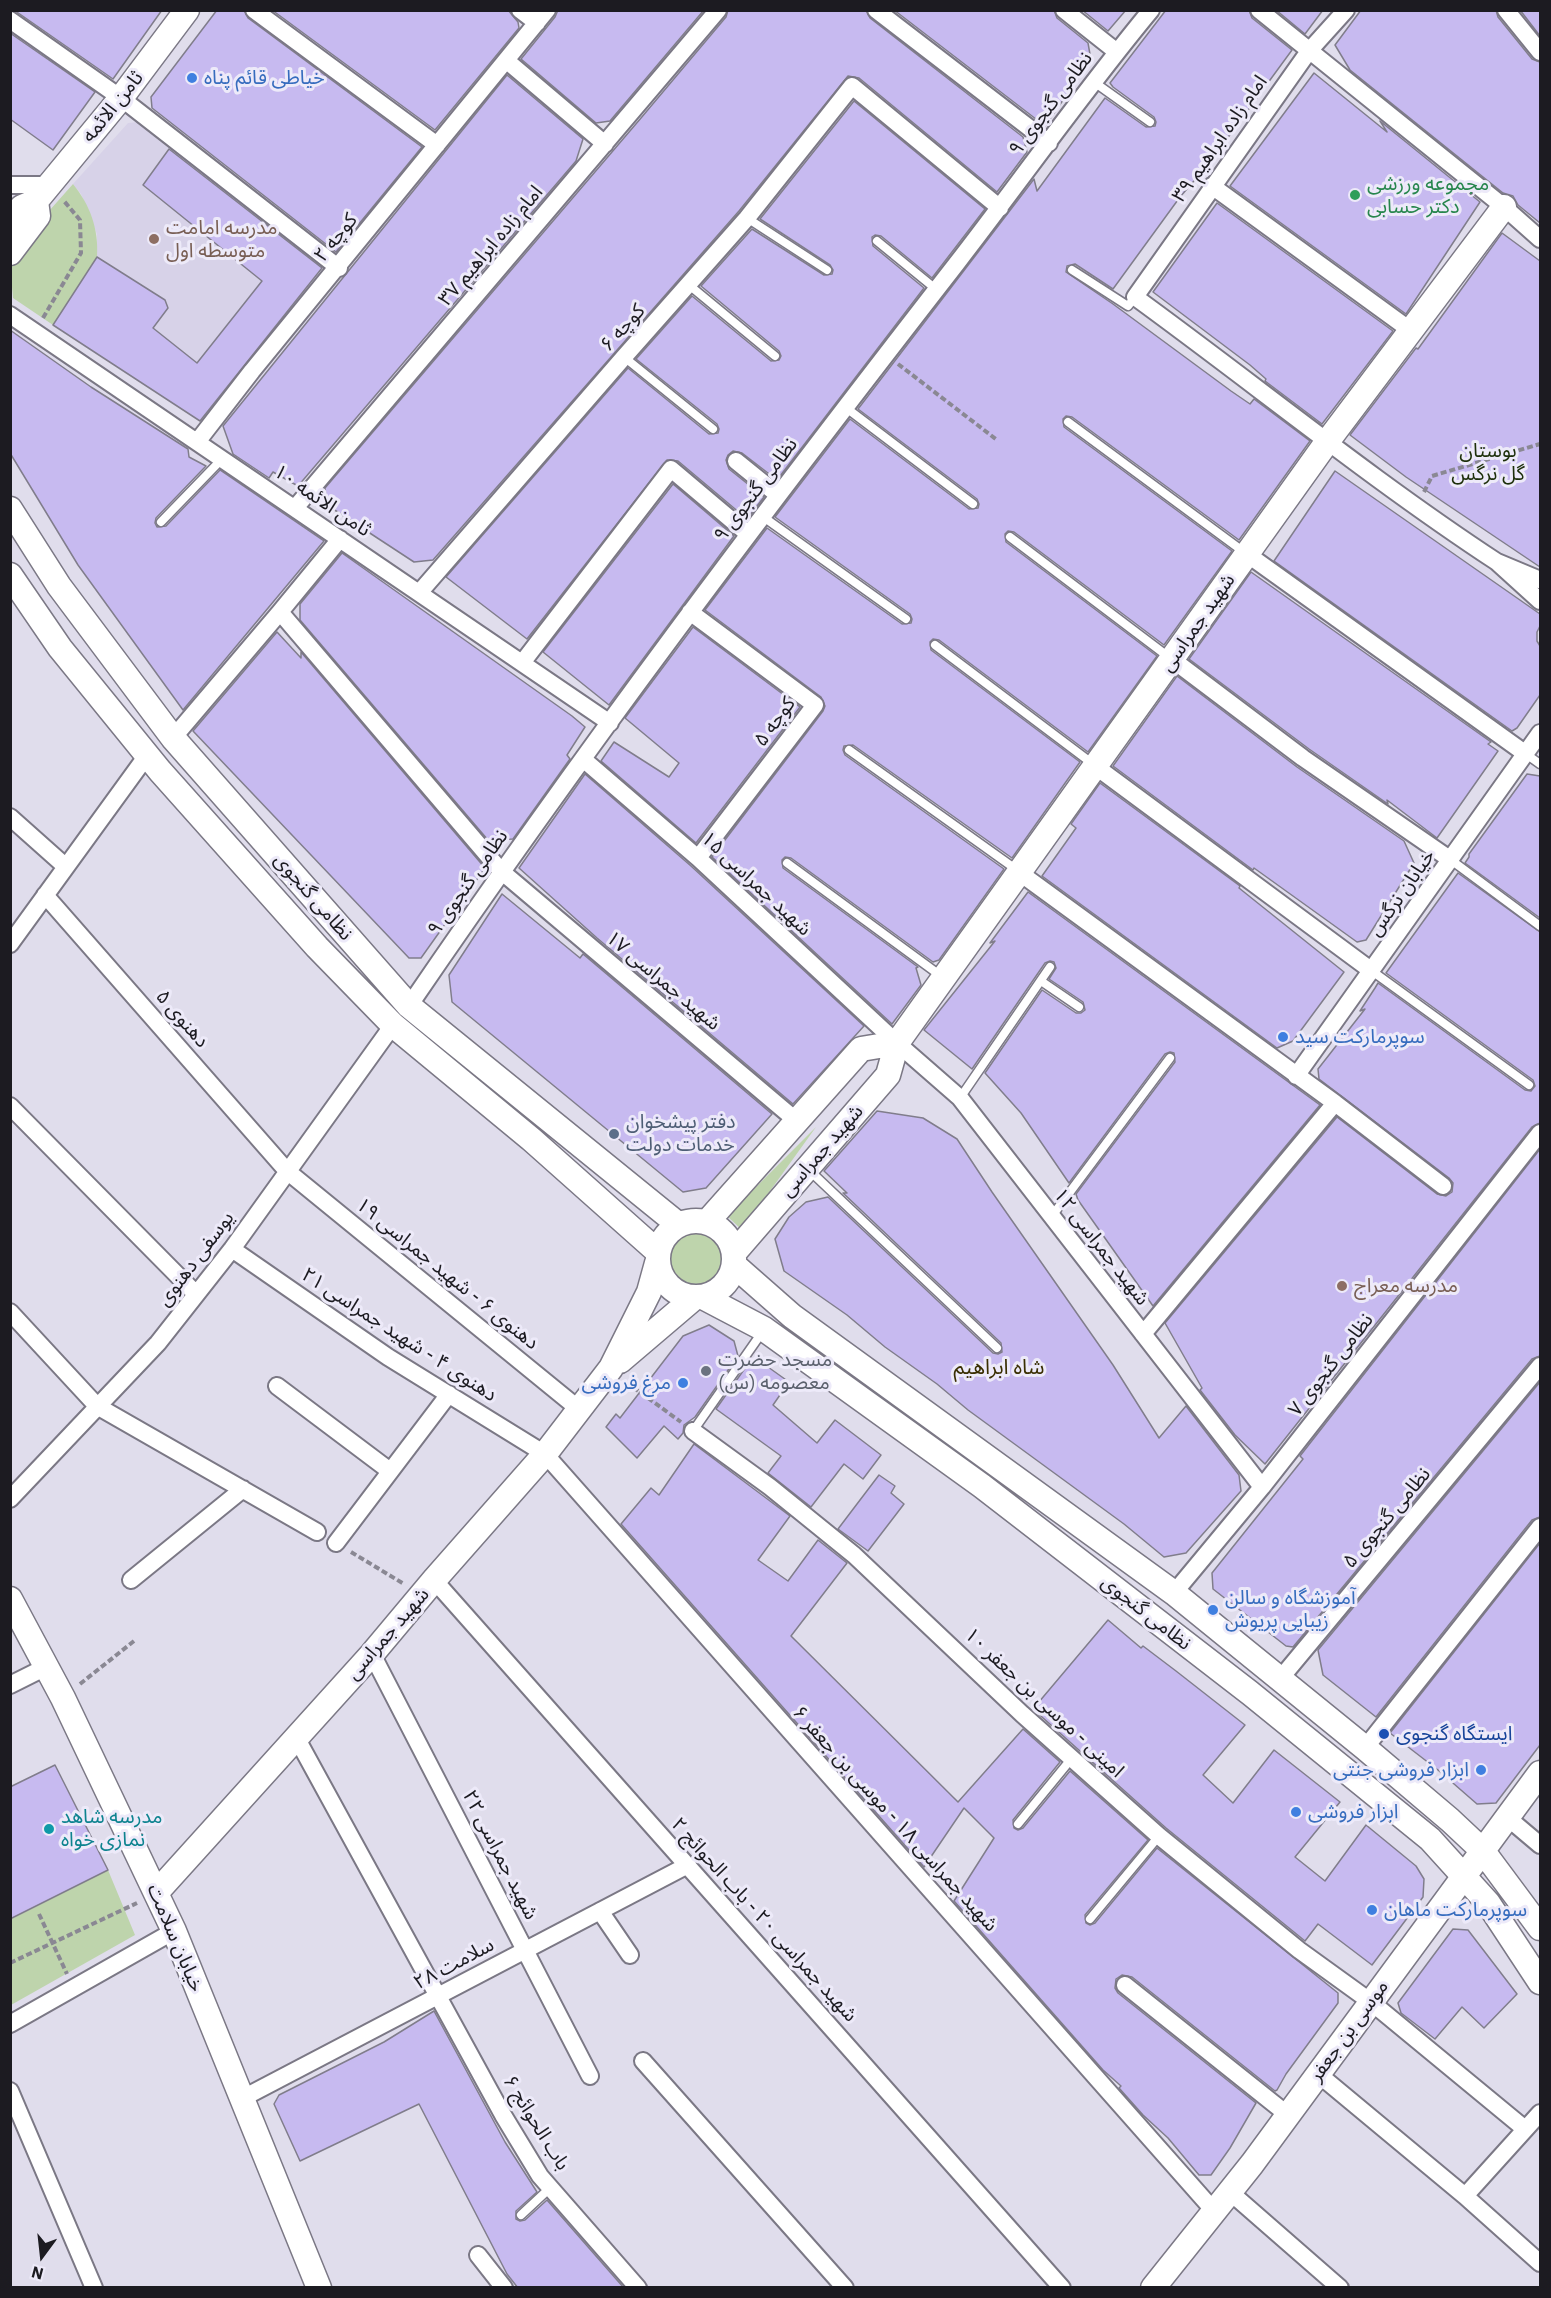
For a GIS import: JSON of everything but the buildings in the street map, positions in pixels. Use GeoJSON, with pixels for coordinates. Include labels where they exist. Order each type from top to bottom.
{"type":"FeatureCollection","features":[{"type":"Feature","properties":{"kind":"street","name":"ثامن الائمه"},"geometry":{"type":"LineString","coordinates":[[42,193],[121,98],[187,10]]}},
{"type":"Feature","properties":{"kind":"street"},"geometry":{"type":"LineString","coordinates":[[254,10],[437,145]]}},
{"type":"Feature","properties":{"kind":"street"},"geometry":{"type":"LineString","coordinates":[[520,10],[542,17]]}},
{"type":"Feature","properties":{"kind":"street","name":"امام زاده ابراهیم ۳۷"},"geometry":{"type":"LineString","coordinates":[[295,508],[718,10]]}},
{"type":"Feature","properties":{"kind":"street"},"geometry":{"type":"LineString","coordinates":[[876,10],[1048,143]]}},
{"type":"Feature","properties":{"kind":"street"},"geometry":{"type":"LineString","coordinates":[[1064,10],[1117,52]]}},
{"type":"Feature","properties":{"kind":"street","name":"نظامی گنجوی ۹"},"geometry":{"type":"LineString","coordinates":[[409,1006],[501,871],[748,534],[1000,208],[1094,81],[1151,10]]}},
{"type":"Feature","properties":{"kind":"street"},"geometry":{"type":"LineString","coordinates":[[1259,10],[1504,207],[1540,239]]}},
{"type":"Feature","properties":{"kind":"street","name":"امام زاده ابراهیم ۳۹"},"geometry":{"type":"LineString","coordinates":[[1135,297],[1309,51],[1346,10]]}},
{"type":"Feature","properties":{"kind":"street"},"geometry":{"type":"LineString","coordinates":[[1506,10],[1540,52]]}},
{"type":"Feature","properties":{"kind":"street","name":"کوچه ۲"},"geometry":{"type":"LineString","coordinates":[[197,442],[252,371],[339,268],[542,17]]}},
{"type":"Feature","properties":{"kind":"street"},"geometry":{"type":"LineString","coordinates":[[10,20],[121,98],[339,268]]}},
{"type":"Feature","properties":{"kind":"street"},"geometry":{"type":"LineString","coordinates":[[507,61],[605,144]]}},
{"type":"Feature","properties":{"kind":"street","name":"کوچه ۶"},"geometry":{"type":"LineString","coordinates":[[419,593],[747,219],[852,86],[1000,208]]}},
{"type":"Feature","properties":{"kind":"street"},"geometry":{"type":"LineString","coordinates":[[10,185],[42,193]]}},
{"type":"Feature","properties":{"kind":"street"},"geometry":{"type":"LineString","coordinates":[[1212,186],[1313,257],[1410,330]]}},
{"type":"Feature","properties":{"kind":"street"},"geometry":{"type":"LineString","coordinates":[[10,220],[22,207],[42,193]]}},
{"type":"Feature","properties":{"kind":"street"},"geometry":{"type":"LineString","coordinates":[[10,253],[38,216],[42,193]]}},
{"type":"Feature","properties":{"kind":"street","name":"شهید جمراسی"},"geometry":{"type":"LineString","coordinates":[[734,1259],[807,1168],[888,1075],[897,1043],[1328,442],[1504,207]]}},
{"type":"Feature","properties":{"kind":"street"},"geometry":{"type":"LineString","coordinates":[[1135,297],[1233,368],[1328,442],[1497,562],[1540,601]]}},
{"type":"Feature","properties":{"kind":"street","name":"ثامن الائمه ۱۰"},"geometry":{"type":"LineString","coordinates":[[10,315],[610,723]]}},
{"type":"Feature","properties":{"kind":"street"},"geometry":{"type":"LineString","coordinates":[[736,461],[778,495]]}},
{"type":"Feature","properties":{"kind":"street"},"geometry":{"type":"LineString","coordinates":[[522,663],[671,469],[748,534]]}},
{"type":"Feature","properties":{"kind":"street","name":"نظامی گنجوی"},"geometry":{"type":"LineString","coordinates":[[10,509],[59,586],[173,738],[409,1006],[679,1225]]}},
{"type":"Feature","properties":{"kind":"street"},"geometry":{"type":"LineString","coordinates":[[173,738],[340,539]]}},
{"type":"Feature","properties":{"kind":"street"},"geometry":{"type":"LineString","coordinates":[[1247,554],[1526,754]]}},
{"type":"Feature","properties":{"kind":"street"},"geometry":{"type":"LineString","coordinates":[[1497,562],[1540,580]]}},
{"type":"Feature","properties":{"kind":"street","name":"نظامی گنجوی"},"geometry":{"type":"LineString","coordinates":[[10,575],[60,648],[160,771],[317,947],[393,1025],[531,1139],[658,1257]]}},
{"type":"Feature","properties":{"kind":"street","name":"شهید جمراسی ۱۷"},"geometry":{"type":"LineString","coordinates":[[280,612],[501,871],[798,1122]]}},
{"type":"Feature","properties":{"kind":"street","name":"کوچه ۵"},"geometry":{"type":"LineString","coordinates":[[690,612],[815,705],[699,858]]}},
{"type":"Feature","properties":{"kind":"street"},"geometry":{"type":"LineString","coordinates":[[1173,660],[1303,758],[1451,860]]}},
{"type":"Feature","properties":{"kind":"street","name":"خیابان نرگس"},"geometry":{"type":"LineString","coordinates":[[1296,1076],[1540,733]]}},
{"type":"Feature","properties":{"kind":"street"},"geometry":{"type":"LineString","coordinates":[[10,944],[148,754]]}},
{"type":"Feature","properties":{"kind":"street","name":"شهید جمراسی ۱۵"},"geometry":{"type":"LineString","coordinates":[[583,759],[699,858],[897,1043]]}},
{"type":"Feature","properties":{"kind":"street"},"geometry":{"type":"LineString","coordinates":[[1095,766],[1227,866],[1372,971]]}},
{"type":"Feature","properties":{"kind":"street"},"geometry":{"type":"LineString","coordinates":[[10,817],[65,866]]}},
{"type":"Feature","properties":{"kind":"street"},"geometry":{"type":"LineString","coordinates":[[1020,873],[1335,1103],[1443,1186]]}},
{"type":"Feature","properties":{"kind":"street","name":"دهنوی ۵"},"geometry":{"type":"LineString","coordinates":[[45,895],[287,1171]]}},
{"type":"Feature","properties":{"kind":"street","name":"یوسفی دهنوی"},"geometry":{"type":"LineString","coordinates":[[10,1499],[158,1343],[232,1249],[393,1025]]}},
{"type":"Feature","properties":{"kind":"street","name":"شهید جمراسی"},"geometry":{"type":"LineString","coordinates":[[707,1222],[861,1049],[897,1043]]}},
{"type":"Feature","properties":{"kind":"street","name":"شهید جمراسی ۱۲"},"geometry":{"type":"LineString","coordinates":[[897,1043],[960,1098],[1262,1487]]}},
{"type":"Feature","properties":{"kind":"street"},"geometry":{"type":"LineString","coordinates":[[1143,1334],[1335,1103]]}},
{"type":"Feature","properties":{"kind":"street"},"geometry":{"type":"LineString","coordinates":[[10,1106],[196,1294]]}},
{"type":"Feature","properties":{"kind":"street","name":"نظامی گنجوی ۷"},"geometry":{"type":"LineString","coordinates":[[1174,1593],[1262,1487],[1540,1133]]}},
{"type":"Feature","properties":{"kind":"street","name":"دهنوی ۶ - شهید جمراسی ۱۹"},"geometry":{"type":"LineString","coordinates":[[287,1171],[580,1410]]}},
{"type":"Feature","properties":{"kind":"street"},"geometry":{"type":"LineString","coordinates":[[698,1221],[707,1222],[725,1234],[734,1259],[731,1276],[724,1286],[714,1293],[698,1298],[611,1368],[649,1292],[662,1241],[669,1232],[679,1225],[698,1221]]}},
{"type":"Feature","properties":{"kind":"street","name":"دهنوی ۴ - شهید جمراسی ۲۱"},"geometry":{"type":"LineString","coordinates":[[232,1249],[388,1357],[545,1454]]}},
{"type":"Feature","properties":{"kind":"street"},"geometry":{"type":"LineString","coordinates":[[658,1257],[665,1283],[673,1290],[698,1298]]}},
{"type":"Feature","properties":{"kind":"street","name":"نظامی گنجوی"},"geometry":{"type":"LineString","coordinates":[[734,1259],[792,1316],[1174,1593],[1365,1748],[1482,1850],[1540,1928]]}},
{"type":"Feature","properties":{"kind":"street","name":"نظامی گنجوی"},"geometry":{"type":"LineString","coordinates":[[698,1298],[764,1329],[982,1486],[1250,1693],[1430,1839],[1488,1903],[1540,1982]]}},
{"type":"Feature","properties":{"kind":"street"},"geometry":{"type":"LineString","coordinates":[[10,1312],[97,1406],[317,1532]]}},
{"type":"Feature","properties":{"kind":"street","name":"نظامی گنجوی ۵"},"geometry":{"type":"LineString","coordinates":[[1280,1679],[1540,1366]]}},
{"type":"Feature","properties":{"kind":"street","name":"شهید جمراسی"},"geometry":{"type":"LineString","coordinates":[[156,1893],[372,1654],[545,1454],[611,1368]]}},
{"type":"Feature","properties":{"kind":"street"},"geometry":{"type":"LineString","coordinates":[[277,1386],[390,1471]]}},
{"type":"Feature","properties":{"kind":"street"},"geometry":{"type":"LineString","coordinates":[[336,1543],[449,1394]]}},
{"type":"Feature","properties":{"kind":"street","name":"امینی - موسی بن جعفر ۱۰"},"geometry":{"type":"LineString","coordinates":[[693,1431],[770,1487],[855,1555],[1159,1836],[1299,1950],[1371,2002],[1525,2129]]}},
{"type":"Feature","properties":{"kind":"street","name":"شهید جمراسی ۱۸ - موسی بن جعفر ۶"},"geometry":{"type":"LineString","coordinates":[[545,1454],[1215,2212]]}},
{"type":"Feature","properties":{"kind":"street"},"geometry":{"type":"LineString","coordinates":[[131,1580],[243,1489]]}},
{"type":"Feature","properties":{"kind":"street"},"geometry":{"type":"LineString","coordinates":[[1365,1748],[1540,1527]]}},
{"type":"Feature","properties":{"kind":"street","name":"شهید جمراسی ۲۰ - باب الحوائج ۲"},"geometry":{"type":"LineString","coordinates":[[428,1587],[688,1865],[1062,2288]]}},
{"type":"Feature","properties":{"kind":"street","name":"خیابان سلامت"},"geometry":{"type":"LineString","coordinates":[[10,1599],[63,1698],[174,1931],[319,2288]]}},
{"type":"Feature","properties":{"kind":"street","name":"شهید جمراسی ۲۲"},"geometry":{"type":"LineString","coordinates":[[372,1654],[590,2076]]}},
{"type":"Feature","properties":{"kind":"street"},"geometry":{"type":"LineString","coordinates":[[10,1685],[46,1667]]}},
{"type":"Feature","properties":{"kind":"street","name":"باب الحوائج ۶"},"geometry":{"type":"LineString","coordinates":[[296,1737],[503,2115],[540,2176],[638,2288]]}},
{"type":"Feature","properties":{"kind":"street","name":"موسی بن جعفر"},"geometry":{"type":"LineString","coordinates":[[1154,2288],[1288,2115],[1540,1773]]}},
{"type":"Feature","properties":{"kind":"street"},"geometry":{"type":"LineString","coordinates":[[1508,1818],[1540,1845]]}},
{"type":"Feature","properties":{"kind":"street","name":"سلامت ۲۸"},"geometry":{"type":"LineString","coordinates":[[241,2099],[688,1865]]}},
{"type":"Feature","properties":{"kind":"street"},"geometry":{"type":"LineString","coordinates":[[600,1911],[630,1955]]}},
{"type":"Feature","properties":{"kind":"street"},"geometry":{"type":"LineString","coordinates":[[10,2024],[174,1931]]}},
{"type":"Feature","properties":{"kind":"street"},"geometry":{"type":"LineString","coordinates":[[1125,1985],[1288,2115]]}},
{"type":"Feature","properties":{"kind":"street"},"geometry":{"type":"LineString","coordinates":[[643,2061],[844,2288]]}},
{"type":"Feature","properties":{"kind":"street"},"geometry":{"type":"LineString","coordinates":[[1317,2073],[1465,2196],[1540,2263]]}},
{"type":"Feature","properties":{"kind":"street"},"geometry":{"type":"LineString","coordinates":[[10,2091],[93,2288]]}},
{"type":"Feature","properties":{"kind":"street"},"geometry":{"type":"LineString","coordinates":[[1465,2196],[1540,2113]]}},
{"type":"Feature","properties":{"kind":"street"},"geometry":{"type":"LineString","coordinates":[[1230,2192],[1340,2288]]}},
{"type":"Feature","properties":{"kind":"street"},"geometry":{"type":"LineString","coordinates":[[478,2255],[504,2288]]}},
{"type":"Feature","properties":{"kind":"lane"},"geometry":{"type":"LineString","coordinates":[[1094,81],[1150,122]]}},
{"type":"Feature","properties":{"kind":"lane"},"geometry":{"type":"LineString","coordinates":[[747,219],[828,270]]}},
{"type":"Feature","properties":{"kind":"lane"},"geometry":{"type":"LineString","coordinates":[[877,241],[937,290]]}},
{"type":"Feature","properties":{"kind":"lane"},"geometry":{"type":"LineString","coordinates":[[1072,270],[1128,306],[1135,297]]}},
{"type":"Feature","properties":{"kind":"lane"},"geometry":{"type":"LineString","coordinates":[[689,285],[775,356]]}},
{"type":"Feature","properties":{"kind":"lane"},"geometry":{"type":"LineString","coordinates":[[624,357],[713,429]]}},
{"type":"Feature","properties":{"kind":"lane"},"geometry":{"type":"LineString","coordinates":[[845,406],[974,504]]}},
{"type":"Feature","properties":{"kind":"lane"},"geometry":{"type":"LineString","coordinates":[[1068,422],[1247,554]]}},
{"type":"Feature","properties":{"kind":"lane"},"geometry":{"type":"LineString","coordinates":[[161,522],[222,459]]}},
{"type":"Feature","properties":{"kind":"lane"},"geometry":{"type":"LineString","coordinates":[[762,516],[906,619]]}},
{"type":"Feature","properties":{"kind":"lane"},"geometry":{"type":"LineString","coordinates":[[1010,537],[1173,660]]}},
{"type":"Feature","properties":{"kind":"lane"},"geometry":{"type":"LineString","coordinates":[[935,645],[1095,766]]}},
{"type":"Feature","properties":{"kind":"lane"},"geometry":{"type":"LineString","coordinates":[[849,750],[1020,873]]}},
{"type":"Feature","properties":{"kind":"lane"},"geometry":{"type":"LineString","coordinates":[[1526,754],[1540,764]]}},
{"type":"Feature","properties":{"kind":"lane"},"geometry":{"type":"LineString","coordinates":[[1451,860],[1540,926]]}},
{"type":"Feature","properties":{"kind":"lane"},"geometry":{"type":"LineString","coordinates":[[787,863],[944,978]]}},
{"type":"Feature","properties":{"kind":"lane"},"geometry":{"type":"LineString","coordinates":[[960,1098],[1050,967]]}},
{"type":"Feature","properties":{"kind":"lane"},"geometry":{"type":"LineString","coordinates":[[1372,971],[1529,1085]]}},
{"type":"Feature","properties":{"kind":"lane"},"geometry":{"type":"LineString","coordinates":[[1041,981],[1079,1007]]}},
{"type":"Feature","properties":{"kind":"lane"},"geometry":{"type":"LineString","coordinates":[[1051,1217],[1170,1058]]}},
{"type":"Feature","properties":{"kind":"lane"},"geometry":{"type":"LineString","coordinates":[[807,1168],[997,1348]]}},
{"type":"Feature","properties":{"kind":"lane"},"geometry":{"type":"LineString","coordinates":[[693,1431],[764,1329]]}},
{"type":"Feature","properties":{"kind":"lane"},"geometry":{"type":"LineString","coordinates":[[1018,1824],[1072,1758]]}},
{"type":"Feature","properties":{"kind":"lane"},"geometry":{"type":"LineString","coordinates":[[1090,1919],[1159,1836]]}},
{"type":"Feature","properties":{"kind":"lane"},"geometry":{"type":"LineString","coordinates":[[521,2215],[550,2188]]}},
{"type":"Feature","properties":{"kind":"path"},"geometry":{"type":"LineString","coordinates":[[35,331],[81,253],[80,220],[42,193]]}},
{"type":"Feature","properties":{"kind":"path"},"geometry":{"type":"LineString","coordinates":[[886,354],[998,440]]}},
{"type":"Feature","properties":{"kind":"path"},"geometry":{"type":"LineString","coordinates":[[1415,504],[1432,476],[1540,444]]}},
{"type":"Feature","properties":{"kind":"path"},"geometry":{"type":"LineString","coordinates":[[611,1368],[693,1431]]}},
{"type":"Feature","properties":{"kind":"path"},"geometry":{"type":"LineString","coordinates":[[336,1543],[428,1587]]}},
{"type":"Feature","properties":{"kind":"path"},"geometry":{"type":"LineString","coordinates":[[63,1698],[134,1641]]}},
{"type":"Feature","properties":{"kind":"path"},"geometry":{"type":"LineString","coordinates":[[10,1963],[156,1893]]}},
{"type":"Feature","properties":{"kind":"path"},"geometry":{"type":"LineString","coordinates":[[39,1914],[54,1942],[73,1988]]}},
{"type":"Feature","properties":{"kind":"shaded area","name":"مدرسه امامت متوسطه اول"},"geometry":{"type":"Polygon","coordinates":[[[139,122],[170,147],[143,185],[262,281],[197,363],[153,328],[168,308],[164,300],[97,257],[97,234],[81,194],[73,184],[128,123],[139,122]]]}},
{"type":"Feature","properties":{"kind":"green space"},"geometry":{"type":"Polygon","coordinates":[[[73,184],[89,209],[95,227],[97,257],[53,325],[13,298],[10,266],[46,221],[49,211],[73,184]]]}},
{"type":"Feature","properties":{"kind":"green space"},"geometry":{"type":"Polygon","coordinates":[[[816,1127],[742,1230],[727,1216],[816,1127]]]}},
{"type":"Feature","properties":{"kind":"green space"},"geometry":{"type":"Polygon","coordinates":[[[690,1229],[702,1229],[713,1234],[721,1242],[726,1259],[724,1271],[713,1284],[702,1289],[690,1289],[679,1284],[671,1276],[666,1265],[666,1253],[671,1242],[679,1234],[690,1229]]]}},
{"type":"Feature","properties":{"kind":"green space"},"geometry":{"type":"Polygon","coordinates":[[[108,1870],[135,1935],[11,2005],[11,1919],[108,1870]]]}},
{"type":"Feature","properties":{"kind":"place","name":"خیاطی قائم پناه"},"geometry":{"type":"Point","coordinates":[192,78]}},
{"type":"Feature","properties":{"kind":"place","name":"مجموعه ورزشی دکتر حسابی"},"geometry":{"type":"Point","coordinates":[1355,195]}},
{"type":"Feature","properties":{"kind":"place","name":"مدرسه امامت متوسطه اول"},"geometry":{"type":"Point","coordinates":[154,239]}},
{"type":"Feature","properties":{"kind":"place","name":"سوپرمارکت سید"},"geometry":{"type":"Point","coordinates":[1283,1037]}},
{"type":"Feature","properties":{"kind":"place","name":"دفتر پیشخوان خدمات دولت"},"geometry":{"type":"Point","coordinates":[614,1134]}},
{"type":"Feature","properties":{"kind":"place","name":"مدرسه معراج"},"geometry":{"type":"Point","coordinates":[1342,1286]}},
{"type":"Feature","properties":{"kind":"place","name":"مسجد حضرت معصومه (س)"},"geometry":{"type":"Point","coordinates":[706,1371]}},
{"type":"Feature","properties":{"kind":"place","name":"مرغ فروشی"},"geometry":{"type":"Point","coordinates":[683,1383]}},
{"type":"Feature","properties":{"kind":"place","name":"آموزشگاه و سالن زیبایی پریوش"},"geometry":{"type":"Point","coordinates":[1213,1610]}},
{"type":"Feature","properties":{"kind":"place","name":"ایستگاه گنجوی"},"geometry":{"type":"Point","coordinates":[1384,1734]}},
{"type":"Feature","properties":{"kind":"place","name":"ابزار فروشی جنتی"},"geometry":{"type":"Point","coordinates":[1481,1770]}},
{"type":"Feature","properties":{"kind":"place","name":"ابزار فروشی"},"geometry":{"type":"Point","coordinates":[1296,1812]}},
{"type":"Feature","properties":{"kind":"place","name":"مدرسه شاهد نمازی خواه"},"geometry":{"type":"Point","coordinates":[49,1829]}},
{"type":"Feature","properties":{"kind":"place","name":"سوپرمارکت ماهان"},"geometry":{"type":"Point","coordinates":[1372,1910]}},
{"type":"Feature","properties":{"kind":"district","name":"شاه ابراهیم"},"geometry":{"type":"Point","coordinates":[999,1368]}},
{"type":"Feature","properties":{"kind":"park label","name":"بوستان گل نرگس"},"geometry":{"type":"Point","coordinates":[1488,462]}}]}
